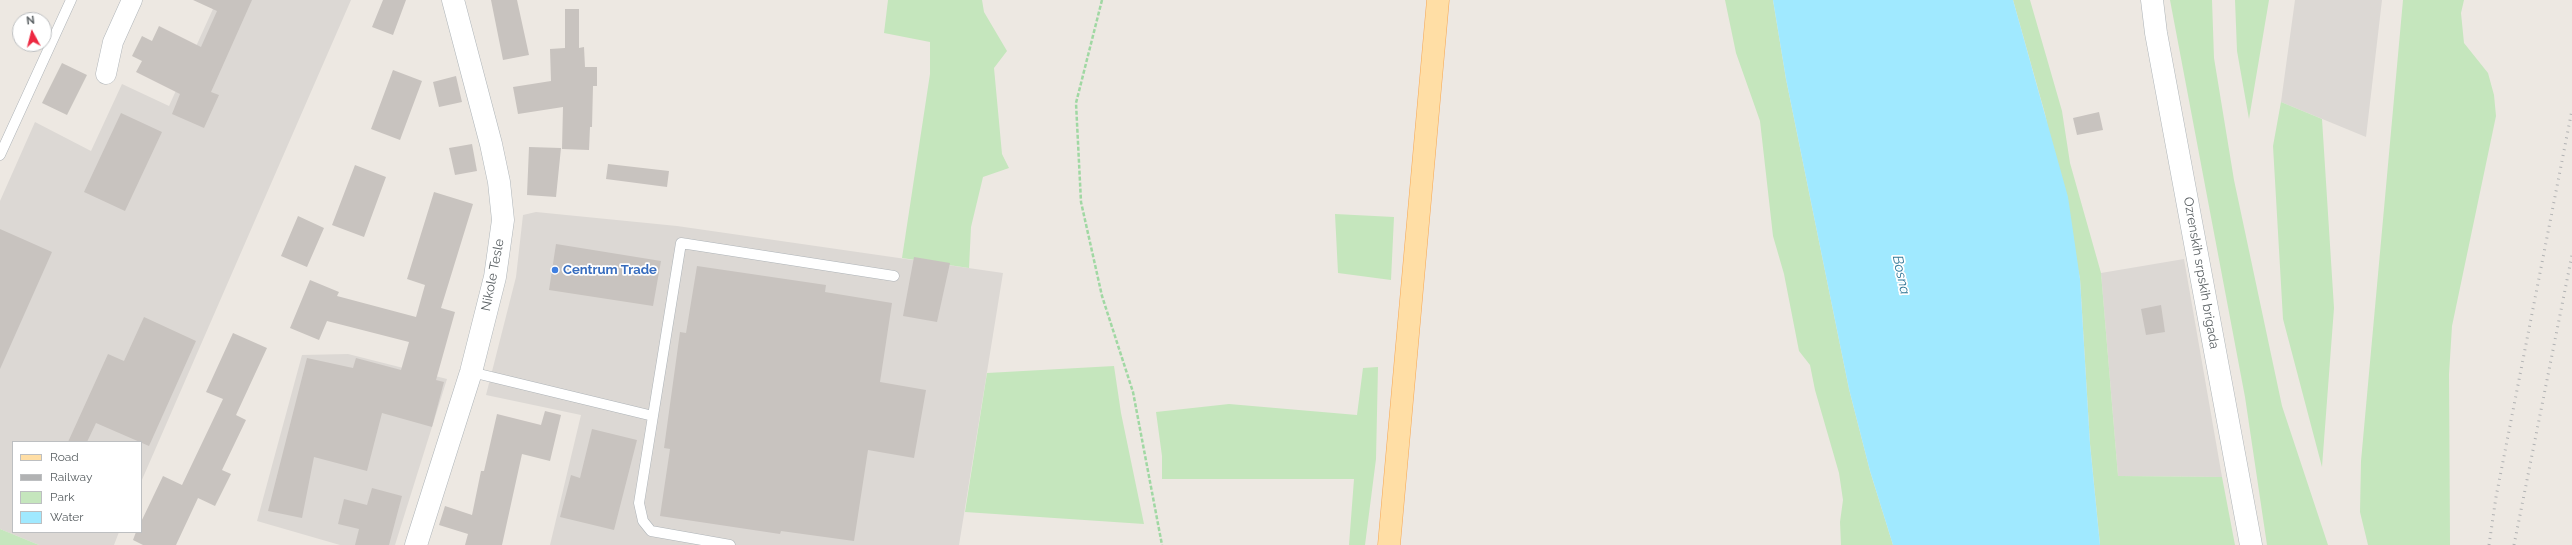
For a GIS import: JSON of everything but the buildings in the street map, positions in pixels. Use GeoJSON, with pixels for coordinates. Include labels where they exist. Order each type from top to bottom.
{"type":"FeatureCollection","features":[{"type":"Feature","properties":{"kind":"main road"},"geometry":{"type":"LineString","coordinates":[[1389,545],[1438,0]]}},
{"type":"Feature","properties":{"kind":"street"},"geometry":{"type":"LineString","coordinates":[[106,74],[113,42],[132,0]]}},
{"type":"Feature","properties":{"kind":"street","name":"Nikole Tesle"},"geometry":{"type":"LineString","coordinates":[[416,545],[471,372],[495,277],[503,220],[499,182],[491,144],[453,0]]}},
{"type":"Feature","properties":{"kind":"street","name":"Ozrenskih srpskih brigada"},"geometry":{"type":"LineString","coordinates":[[2152,0],[2156,33],[2251,545]]}},
{"type":"Feature","properties":{"kind":"lane"},"geometry":{"type":"LineString","coordinates":[[0,155],[71,0]]}},
{"type":"Feature","properties":{"kind":"lane"},"geometry":{"type":"LineString","coordinates":[[730,545],[651,531],[643,520],[639,503],[681,243],[894,276]]}},
{"type":"Feature","properties":{"kind":"lane"},"geometry":{"type":"LineString","coordinates":[[471,372],[652,416]]}},
{"type":"Feature","properties":{"kind":"path"},"geometry":{"type":"LineString","coordinates":[[1102,0],[1076,103],[1081,202],[1102,296],[1133,392],[1162,545]]}},
{"type":"Feature","properties":{"kind":"shaded area"},"geometry":{"type":"Polygon","coordinates":[[[217,0],[351,0],[142,480],[142,441],[12,441],[12,533],[119,533],[114,545],[39,545],[0,529],[0,201],[35,122],[91,151],[122,84],[169,106],[217,0]]]}},
{"type":"Feature","properties":{"kind":"shaded area"},"geometry":{"type":"Polygon","coordinates":[[[2295,0],[2382,0],[2366,137],[2281,102],[2295,0]]]}},
{"type":"Feature","properties":{"kind":"shaded area"},"geometry":{"type":"Polygon","coordinates":[[[536,212],[677,226],[1003,273],[959,545],[550,545],[581,415],[486,395],[516,277],[523,215],[536,212]]]}},
{"type":"Feature","properties":{"kind":"shaded area"},"geometry":{"type":"Polygon","coordinates":[[[2184,259],[2222,477],[2118,476],[2101,273],[2184,259]]]}},
{"type":"Feature","properties":{"kind":"shaded area"},"geometry":{"type":"Polygon","coordinates":[[[348,354],[447,379],[395,545],[340,545],[257,521],[302,355],[348,354]]]}},
{"type":"Feature","properties":{"kind":"green space"},"geometry":{"type":"Polygon","coordinates":[[[888,0],[982,0],[984,12],[1007,51],[994,68],[1002,154],[1009,168],[983,177],[971,227],[969,268],[902,258],[930,74],[930,42],[884,33],[888,0]]]}},
{"type":"Feature","properties":{"kind":"green space"},"geometry":{"type":"Polygon","coordinates":[[[1725,0],[1773,0],[1786,79],[1849,389],[1870,471],[1893,545],[1841,545],[1840,522],[1843,500],[1839,473],[1815,390],[1810,365],[1799,351],[1784,274],[1773,236],[1760,121],[1736,53],[1725,0]]]}},
{"type":"Feature","properties":{"kind":"green space"},"geometry":{"type":"Polygon","coordinates":[[[2013,0],[2030,0],[2062,111],[2070,163],[2101,273],[2118,476],[2222,477],[2235,545],[2100,545],[2090,444],[2080,279],[2045,114],[2013,0]]]}},
{"type":"Feature","properties":{"kind":"green space"},"geometry":{"type":"Polygon","coordinates":[[[2170,0],[2212,0],[2214,58],[2234,180],[2282,406],[2328,545],[2267,545],[2245,397],[2170,0]]]}},
{"type":"Feature","properties":{"kind":"green space"},"geometry":{"type":"Polygon","coordinates":[[[2235,0],[2269,0],[2249,119],[2237,51],[2235,0]]]}},
{"type":"Feature","properties":{"kind":"green space"},"geometry":{"type":"Polygon","coordinates":[[[2403,0],[2464,0],[2461,13],[2464,43],[2488,73],[2494,95],[2496,116],[2452,326],[2449,374],[2450,545],[2368,545],[2360,512],[2361,461],[2403,0]]]}},
{"type":"Feature","properties":{"kind":"green space"},"geometry":{"type":"Polygon","coordinates":[[[2281,102],[2322,119],[2334,308],[2322,467],[2283,319],[2273,146],[2281,102]]]}},
{"type":"Feature","properties":{"kind":"green space"},"geometry":{"type":"Polygon","coordinates":[[[1335,214],[1394,217],[1391,280],[1338,273],[1335,214]]]}},
{"type":"Feature","properties":{"kind":"green space"},"geometry":{"type":"Polygon","coordinates":[[[1114,366],[1121,413],[1144,524],[965,512],[987,373],[1114,366]]]}},
{"type":"Feature","properties":{"kind":"green space"},"geometry":{"type":"Polygon","coordinates":[[[1378,367],[1376,459],[1365,545],[1349,545],[1354,479],[1162,479],[1162,456],[1156,412],[1229,404],[1357,415],[1363,368],[1378,367]]]}},
{"type":"Feature","properties":{"kind":"green space"},"geometry":{"type":"Polygon","coordinates":[[[0,529],[39,545],[0,545],[0,529]]]}},
{"type":"Feature","properties":{"kind":"water","name":"Bosna"},"geometry":{"type":"Polygon","coordinates":[[[1773,0],[2013,0],[2068,197],[2080,279],[2090,444],[2100,545],[1893,545],[1870,471],[1849,389],[1786,79],[1773,0]]]}},
{"type":"Feature","properties":{"kind":"railway"},"geometry":{"type":"LineString","coordinates":[[2489,545],[2496,497],[2572,110]]}},
{"type":"Feature","properties":{"kind":"railway"},"geometry":{"type":"LineString","coordinates":[[2514,545],[2572,255]]}},
{"type":"Feature","properties":{"kind":"place","name":"Centrum Trade"},"geometry":{"type":"Point","coordinates":[555,270]}}]}
